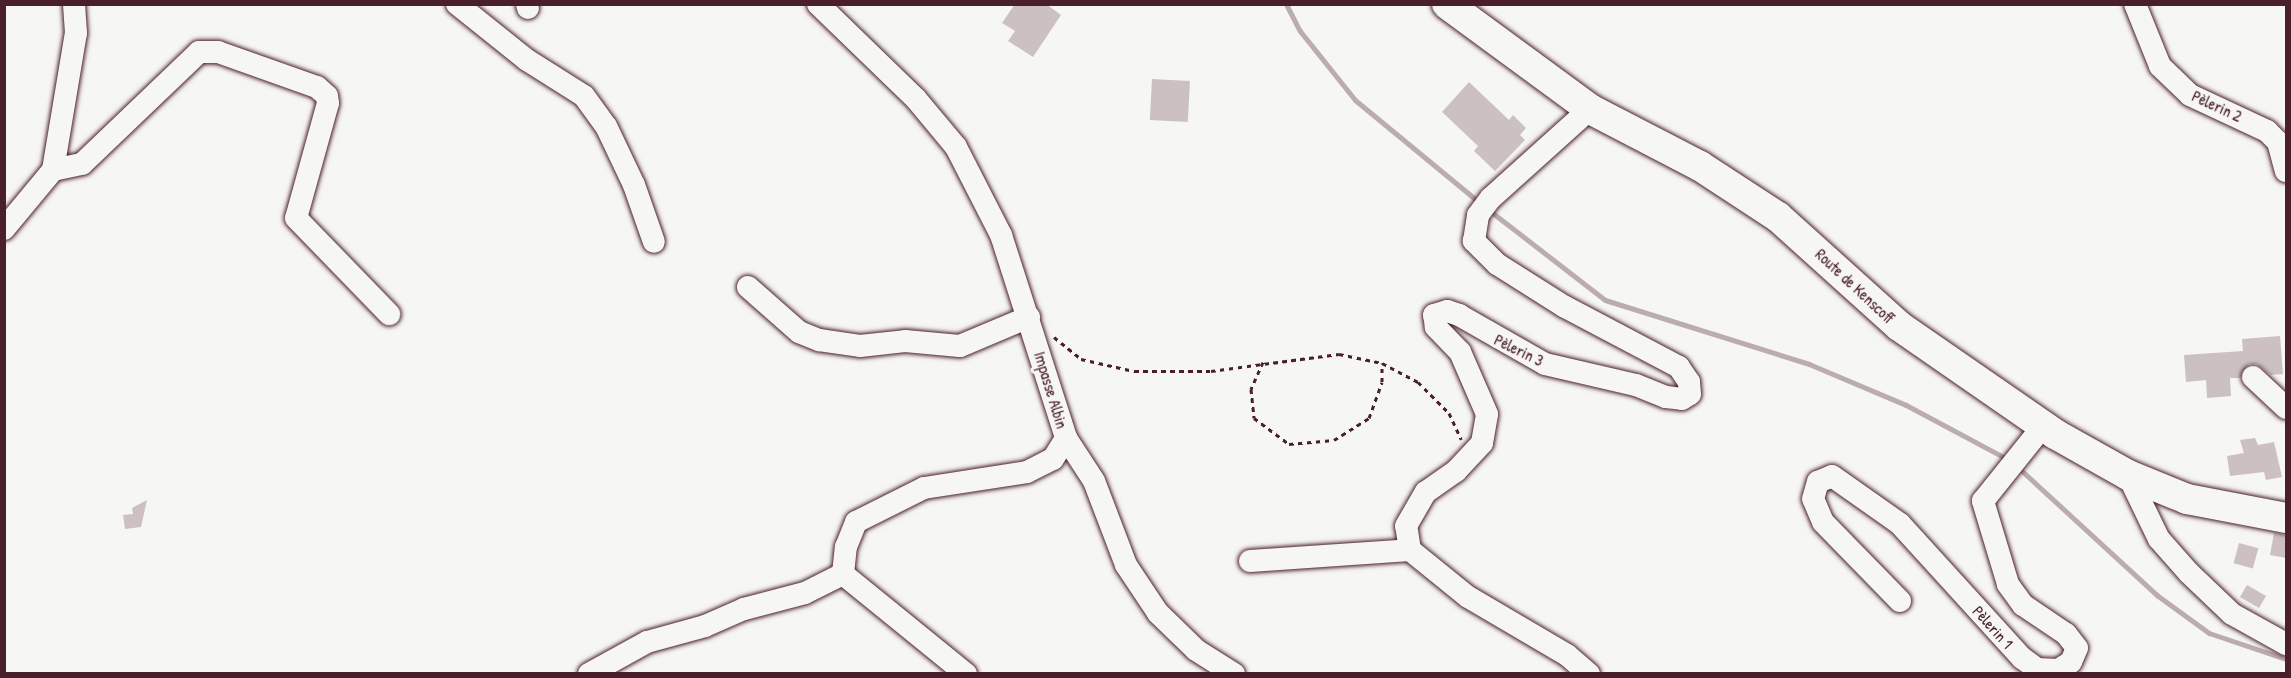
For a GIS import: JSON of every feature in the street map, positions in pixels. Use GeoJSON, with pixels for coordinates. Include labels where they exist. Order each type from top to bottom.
{"type":"FeatureCollection","features":[{"type":"Feature","properties":{"kind":"main road","name":"Route de Kenscoff"},"geometry":{"type":"LineString","coordinates":[[1448,4],[1590,109],[1700,166],[1778,217],[1899,326],[2043,426],[2128,475],[2187,499],[2286,518]]}},
{"type":"Feature","properties":{"kind":"street"},"geometry":{"type":"LineString","coordinates":[[4,229],[53,170],[76,33],[74,4]]}},
{"type":"Feature","properties":{"kind":"street"},"geometry":{"type":"LineString","coordinates":[[457,4],[527,60],[584,96],[606,126],[634,185],[654,242]]}},
{"type":"Feature","properties":{"kind":"street","name":"Impasse Albin"},"geometry":{"type":"LineString","coordinates":[[818,4],[916,99],[956,147],[1001,235],[1029,316],[1065,438],[1053,459],[1027,472],[924,488],[856,522],[846,547],[843,574]]}},
{"type":"Feature","properties":{"kind":"street","name":"Pèlerin 2"},"geometry":{"type":"LineString","coordinates":[[2136,4],[2160,66],[2190,95],[2268,131],[2278,142],[2286,171]]}},
{"type":"Feature","properties":{"kind":"street"},"geometry":{"type":"LineString","coordinates":[[53,170],[82,164],[199,52],[218,52],[317,87],[327,96],[328,103],[296,218],[388,315]]}},
{"type":"Feature","properties":{"kind":"street","name":"Pèlerin 3"},"geometry":{"type":"LineString","coordinates":[[1410,550],[1406,526],[1426,492],[1456,471],[1482,443],[1487,414],[1460,352],[1436,327],[1434,315],[1447,311],[1459,315],[1545,364],[1636,385],[1666,398],[1682,399],[1690,394],[1689,382],[1679,367],[1574,313],[1497,264],[1474,242],[1484,207],[1590,109]]}},
{"type":"Feature","properties":{"kind":"street"},"geometry":{"type":"LineString","coordinates":[[748,287],[799,332],[819,340],[860,346],[905,342],[960,346],[1029,316]]}},
{"type":"Feature","properties":{"kind":"street"},"geometry":{"type":"LineString","coordinates":[[2253,377],[2286,408]]}},
{"type":"Feature","properties":{"kind":"street","name":"Pèlerin 1"},"geometry":{"type":"LineString","coordinates":[[1900,601],[1823,522],[1813,499],[1818,482],[1832,476],[1900,524],[2022,658],[2037,669],[2058,670],[2071,662],[2077,648],[2066,634],[2023,605],[2008,584],[1983,501],[2043,426]]}},
{"type":"Feature","properties":{"kind":"street"},"geometry":{"type":"LineString","coordinates":[[1065,438],[1094,481],[1126,565],[1158,613],[1196,650],[1234,674]]}},
{"type":"Feature","properties":{"kind":"street"},"geometry":{"type":"LineString","coordinates":[[2128,475],[2159,539],[2189,573],[2232,614],[2286,644]]}},
{"type":"Feature","properties":{"kind":"street"},"geometry":{"type":"LineString","coordinates":[[1250,561],[1410,550],[1468,597],[1567,655],[1589,674]]}},
{"type":"Feature","properties":{"kind":"street"},"geometry":{"type":"LineString","coordinates":[[589,674],[647,642],[705,626],[744,609],[805,593],[843,574],[966,674]]}},
{"type":"Feature","properties":{"kind":"path"},"geometry":{"type":"LineString","coordinates":[[1081,359],[1134,371],[1210,371],[1339,354],[1382,363],[1418,382],[1449,413],[1461,436],[1456,471]]}},
{"type":"Feature","properties":{"kind":"path"},"geometry":{"type":"LineString","coordinates":[[1263,363],[1251,390],[1254,418],[1289,444],[1334,440],[1369,418],[1382,382],[1382,363]]}},
{"type":"Feature","properties":{"kind":"building"},"geometry":{"type":"Polygon","coordinates":[[[1015,4],[1046,4],[1061,15],[1033,57],[1008,41],[1015,31],[1002,23],[1015,4]]]}},
{"type":"Feature","properties":{"kind":"building"},"geometry":{"type":"Polygon","coordinates":[[[1152,79],[1190,81],[1188,122],[1150,120],[1152,79]]]}},
{"type":"Feature","properties":{"kind":"building"},"geometry":{"type":"Polygon","coordinates":[[[1469,82],[1509,120],[1513,115],[1526,128],[1520,135],[1525,140],[1495,171],[1474,151],[1478,146],[1442,112],[1469,82]]]}},
{"type":"Feature","properties":{"kind":"building"},"geometry":{"type":"Polygon","coordinates":[[[2280,336],[2283,374],[2271,375],[2257,364],[2249,364],[2240,378],[2230,378],[2231,396],[2207,398],[2206,380],[2186,382],[2184,355],[2243,351],[2242,339],[2280,336]]]}},
{"type":"Feature","properties":{"kind":"building"},"geometry":{"type":"Polygon","coordinates":[[[2255,438],[2258,445],[2274,442],[2282,477],[2266,480],[2264,472],[2230,476],[2227,456],[2244,453],[2240,440],[2255,438]]]}},
{"type":"Feature","properties":{"kind":"building"},"geometry":{"type":"Polygon","coordinates":[[[147,500],[141,527],[125,529],[123,515],[133,514],[132,508],[147,500]]]}},
{"type":"Feature","properties":{"kind":"building"},"geometry":{"type":"Polygon","coordinates":[[[2274,533],[2286,535],[2286,558],[2270,555],[2274,533]]]}},
{"type":"Feature","properties":{"kind":"building"},"geometry":{"type":"Polygon","coordinates":[[[2239,543],[2258,548],[2253,568],[2234,563],[2239,543]]]}},
{"type":"Feature","properties":{"kind":"building"},"geometry":{"type":"Polygon","coordinates":[[[2247,585],[2266,596],[2259,608],[2240,597],[2247,585]]]}},
{"type":"Feature","properties":{"kind":"waterway"},"geometry":{"type":"LineString","coordinates":[[1286,4],[1300,31],[1355,100],[1480,203]]}},
{"type":"Feature","properties":{"kind":"waterway"},"geometry":{"type":"LineString","coordinates":[[1490,211],[1605,300],[1809,364],[1906,405],[2009,460]]}},
{"type":"Feature","properties":{"kind":"waterway"},"geometry":{"type":"LineString","coordinates":[[2023,472],[2158,596],[2209,633],[2286,659]]}}]}
